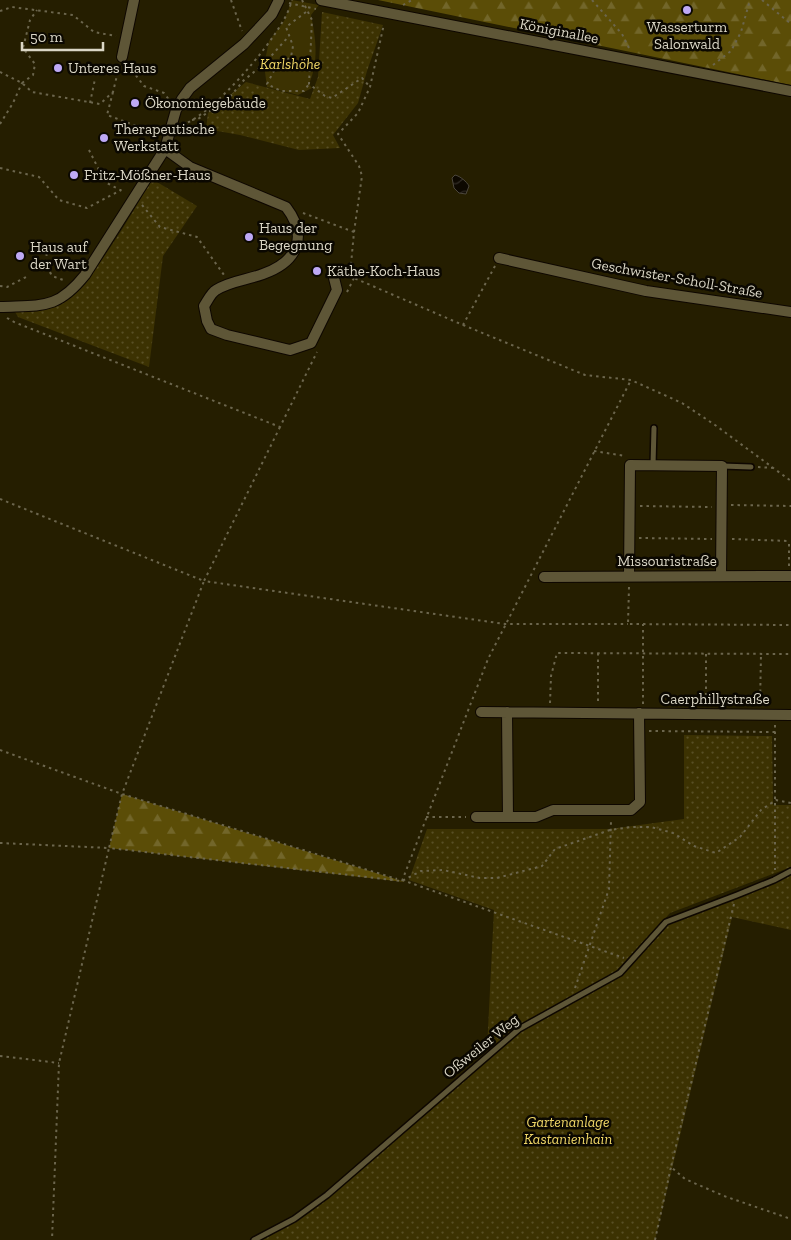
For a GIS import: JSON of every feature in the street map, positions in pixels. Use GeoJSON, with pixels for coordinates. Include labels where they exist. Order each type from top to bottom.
{"type":"FeatureCollection","features":[{"type":"Feature","properties":{"kind":"street"},"geometry":{"type":"LineString","coordinates":[[122,57],[134,0]]}},
{"type":"Feature","properties":{"kind":"street"},"geometry":{"type":"LineString","coordinates":[[0,307],[50,304],[61,299],[77,285],[165,149],[176,110],[190,88],[244,44],[272,14],[279,0]]}},
{"type":"Feature","properties":{"kind":"street","name":"Königinallee"},"geometry":{"type":"LineString","coordinates":[[321,0],[791,91]]}},
{"type":"Feature","properties":{"kind":"street"},"geometry":{"type":"LineString","coordinates":[[165,149],[190,167],[286,207],[294,218],[299,236],[297,246],[292,255],[280,265],[264,274],[229,283],[214,291],[204,306],[206,321],[212,329],[227,335],[290,350],[312,343],[337,290],[334,278]]}},
{"type":"Feature","properties":{"kind":"street","name":"Geschwister-Scholl-Straße"},"geometry":{"type":"LineString","coordinates":[[500,258],[646,291],[791,312]]}},
{"type":"Feature","properties":{"kind":"street"},"geometry":{"type":"LineString","coordinates":[[629,576],[630,465],[722,466],[721,576]]}},
{"type":"Feature","properties":{"kind":"street","name":"Missouristraße"},"geometry":{"type":"LineString","coordinates":[[544,577],[790,576]]}},
{"type":"Feature","properties":{"kind":"street","name":"Caerphillystraße"},"geometry":{"type":"LineString","coordinates":[[480,712],[791,715]]}},
{"type":"Feature","properties":{"kind":"street"},"geometry":{"type":"LineString","coordinates":[[506,712],[508,817]]}},
{"type":"Feature","properties":{"kind":"street","name":"Caerphillystraße"},"geometry":{"type":"LineString","coordinates":[[476,817],[536,817],[553,810],[631,810],[640,802],[641,714]]}},
{"type":"Feature","properties":{"kind":"lane"},"geometry":{"type":"LineString","coordinates":[[653,465],[654,428]]}},
{"type":"Feature","properties":{"kind":"lane"},"geometry":{"type":"LineString","coordinates":[[722,466],[751,467]]}},
{"type":"Feature","properties":{"kind":"lane","name":"Oßweiler Weg"},"geometry":{"type":"LineString","coordinates":[[254,1240],[294,1218],[326,1195],[519,1029],[620,973],[666,922],[738,895],[791,871]]}},
{"type":"Feature","properties":{"kind":"path"},"geometry":{"type":"LineString","coordinates":[[122,57],[107,115],[150,131],[173,125],[183,125],[219,100],[258,57],[284,21],[292,0]]}},
{"type":"Feature","properties":{"kind":"path"},"geometry":{"type":"LineString","coordinates":[[302,0],[312,20],[309,84],[304,91],[281,91],[267,84],[275,69],[291,57],[293,46],[286,27],[306,11]]}},
{"type":"Feature","properties":{"kind":"path"},"geometry":{"type":"LineString","coordinates":[[592,0],[622,34],[630,50]]}},
{"type":"Feature","properties":{"kind":"path"},"geometry":{"type":"LineString","coordinates":[[710,76],[712,66],[731,51],[741,32],[750,0]]}},
{"type":"Feature","properties":{"kind":"path"},"geometry":{"type":"LineString","coordinates":[[762,0],[791,24]]}},
{"type":"Feature","properties":{"kind":"path"},"geometry":{"type":"LineString","coordinates":[[0,11],[12,7],[73,15],[94,32],[126,38]]}},
{"type":"Feature","properties":{"kind":"path"},"geometry":{"type":"LineString","coordinates":[[0,124],[22,83],[33,75],[35,64],[23,48],[30,20],[38,10]]}},
{"type":"Feature","properties":{"kind":"path"},"geometry":{"type":"LineString","coordinates":[[391,13],[384,22],[370,87],[358,113],[338,134],[359,166],[362,176],[350,275],[585,375],[631,380],[682,403],[791,481]]}},
{"type":"Feature","properties":{"kind":"path"},"geometry":{"type":"LineString","coordinates":[[191,120],[198,119],[229,98],[244,80],[264,64],[289,36]]}},
{"type":"Feature","properties":{"kind":"path"},"geometry":{"type":"LineString","coordinates":[[122,57],[144,86],[164,93],[176,110]]}},
{"type":"Feature","properties":{"kind":"path"},"geometry":{"type":"LineString","coordinates":[[0,72],[22,83],[32,92],[90,103],[100,104],[113,92]]}},
{"type":"Feature","properties":{"kind":"path"},"geometry":{"type":"LineString","coordinates":[[309,84],[325,96],[332,98],[362,78],[370,87]]}},
{"type":"Feature","properties":{"kind":"path"},"geometry":{"type":"LineString","coordinates":[[90,103],[95,79]]}},
{"type":"Feature","properties":{"kind":"path"},"geometry":{"type":"LineString","coordinates":[[0,168],[39,177],[59,200],[87,208],[120,190],[105,182],[89,150]]}},
{"type":"Feature","properties":{"kind":"path"},"geometry":{"type":"LineString","coordinates":[[134,198],[160,227],[198,238],[229,283]]}},
{"type":"Feature","properties":{"kind":"path"},"geometry":{"type":"LineString","coordinates":[[303,213],[354,232]]}},
{"type":"Feature","properties":{"kind":"path"},"geometry":{"type":"LineString","coordinates":[[48,247],[45,261],[52,276],[77,285]]}},
{"type":"Feature","properties":{"kind":"path"},"geometry":{"type":"LineString","coordinates":[[463,324],[500,258]]}},
{"type":"Feature","properties":{"kind":"path"},"geometry":{"type":"LineString","coordinates":[[0,286],[7,287],[26,277]]}},
{"type":"Feature","properties":{"kind":"path"},"geometry":{"type":"LineString","coordinates":[[346,296],[354,278]]}},
{"type":"Feature","properties":{"kind":"path"},"geometry":{"type":"LineString","coordinates":[[0,307],[6,317],[14,322],[280,427]]}},
{"type":"Feature","properties":{"kind":"path"},"geometry":{"type":"LineString","coordinates":[[52,1240],[58,1063],[122,794],[204,581],[319,348]]}},
{"type":"Feature","properties":{"kind":"path"},"geometry":{"type":"LineString","coordinates":[[402,880],[488,659],[631,380]]}},
{"type":"Feature","properties":{"kind":"path"},"geometry":{"type":"LineString","coordinates":[[594,451],[626,455],[630,465]]}},
{"type":"Feature","properties":{"kind":"path"},"geometry":{"type":"LineString","coordinates":[[751,467],[773,468]]}},
{"type":"Feature","properties":{"kind":"path"},"geometry":{"type":"LineString","coordinates":[[0,499],[204,581],[505,624],[791,625]]}},
{"type":"Feature","properties":{"kind":"path"},"geometry":{"type":"LineString","coordinates":[[722,505],[791,506]]}},
{"type":"Feature","properties":{"kind":"path"},"geometry":{"type":"LineString","coordinates":[[630,506],[701,507]]}},
{"type":"Feature","properties":{"kind":"path"},"geometry":{"type":"LineString","coordinates":[[790,576],[789,542],[791,542]]}},
{"type":"Feature","properties":{"kind":"path"},"geometry":{"type":"LineString","coordinates":[[628,624],[629,576]]}},
{"type":"Feature","properties":{"kind":"path"},"geometry":{"type":"LineString","coordinates":[[641,714],[644,624]]}},
{"type":"Feature","properties":{"kind":"path"},"geometry":{"type":"LineString","coordinates":[[550,713],[551,676],[556,653],[791,654]]}},
{"type":"Feature","properties":{"kind":"path"},"geometry":{"type":"LineString","coordinates":[[598,653],[598,698]]}},
{"type":"Feature","properties":{"kind":"path"},"geometry":{"type":"LineString","coordinates":[[706,653],[706,699]]}},
{"type":"Feature","properties":{"kind":"path"},"geometry":{"type":"LineString","coordinates":[[760,699],[761,654]]}},
{"type":"Feature","properties":{"kind":"path"},"geometry":{"type":"LineString","coordinates":[[774,714],[776,800],[776,863],[774,880]]}},
{"type":"Feature","properties":{"kind":"path"},"geometry":{"type":"LineString","coordinates":[[640,731],[775,732]]}},
{"type":"Feature","properties":{"kind":"path"},"geometry":{"type":"LineString","coordinates":[[0,750],[122,794],[402,880],[632,961]]}},
{"type":"Feature","properties":{"kind":"path"},"geometry":{"type":"LineString","coordinates":[[0,843],[109,848],[402,880],[421,871],[443,870],[480,878],[497,878],[542,866],[555,849],[610,830],[631,827],[651,827],[672,833],[694,846],[716,853],[740,837],[761,810],[776,800],[791,803]]}},
{"type":"Feature","properties":{"kind":"path"},"geometry":{"type":"LineString","coordinates":[[426,817],[476,817]]}},
{"type":"Feature","properties":{"kind":"path"},"geometry":{"type":"LineString","coordinates":[[571,1000],[609,889],[610,830]]}},
{"type":"Feature","properties":{"kind":"path"},"geometry":{"type":"LineString","coordinates":[[654,1240],[731,916],[738,895]]}},
{"type":"Feature","properties":{"kind":"path"},"geometry":{"type":"LineString","coordinates":[[0,1056],[58,1063]]}},
{"type":"Feature","properties":{"kind":"path"},"geometry":{"type":"LineString","coordinates":[[672,1167],[685,1179],[724,1196],[791,1218]]}},
{"type":"Feature","properties":{"kind":"green space","name":"Karlshöhe"},"geometry":{"type":"Polygon","coordinates":[[[292,0],[319,5],[311,15],[316,50],[309,84],[312,88],[298,95],[267,87],[264,65],[269,41],[284,21],[292,0]]]}},
{"type":"Feature","properties":{"kind":"green space"},"geometry":{"type":"Polygon","coordinates":[[[378,0],[791,0],[791,85],[378,0]]]}},
{"type":"Feature","properties":{"kind":"green space"},"geometry":{"type":"Polygon","coordinates":[[[322,12],[383,25],[358,103],[333,135],[340,148],[299,150],[240,135],[206,129],[208,113],[246,82],[310,99],[318,77],[322,12]]]}},
{"type":"Feature","properties":{"kind":"green space"},"geometry":{"type":"Polygon","coordinates":[[[152,179],[197,206],[163,256],[149,367],[18,317],[14,310],[41,309],[56,306],[68,299],[81,286],[109,250],[152,179]]]}},
{"type":"Feature","properties":{"kind":"green space","name":"Gartenanlage Kastanienhain"},"geometry":{"type":"Polygon","coordinates":[[[684,735],[772,736],[773,805],[791,805],[791,867],[670,913],[615,972],[628,965],[666,922],[791,871],[791,930],[732,917],[655,1240],[254,1240],[294,1219],[327,1195],[515,1032],[487,1049],[494,910],[409,880],[427,829],[610,829],[684,819],[684,735]]]}},
{"type":"Feature","properties":{"kind":"green space"},"geometry":{"type":"Polygon","coordinates":[[[122,794],[405,882],[109,848],[122,794]]]}},
{"type":"Feature","properties":{"kind":"water"},"geometry":{"type":"Polygon","coordinates":[[[455,175],[463,179],[469,186],[466,194],[459,193],[454,188],[452,178],[455,175]]]}},
{"type":"Feature","properties":{"kind":"place","name":"Wasserturm Salonwald"},"geometry":{"type":"Point","coordinates":[687,10]}},
{"type":"Feature","properties":{"kind":"place","name":"Unteres Haus"},"geometry":{"type":"Point","coordinates":[58,68]}},
{"type":"Feature","properties":{"kind":"place","name":"Ökonomiegebäude"},"geometry":{"type":"Point","coordinates":[135,103]}},
{"type":"Feature","properties":{"kind":"place","name":"Therapeutische Werkstatt"},"geometry":{"type":"Point","coordinates":[104,138]}},
{"type":"Feature","properties":{"kind":"place","name":"Fritz-Mößner-Haus"},"geometry":{"type":"Point","coordinates":[74,175]}},
{"type":"Feature","properties":{"kind":"place","name":"Haus der Begegnung"},"geometry":{"type":"Point","coordinates":[249,237]}},
{"type":"Feature","properties":{"kind":"place","name":"Haus auf der Wart"},"geometry":{"type":"Point","coordinates":[20,256]}},
{"type":"Feature","properties":{"kind":"place","name":"Käthe-Koch-Haus"},"geometry":{"type":"Point","coordinates":[317,271]}}]}
